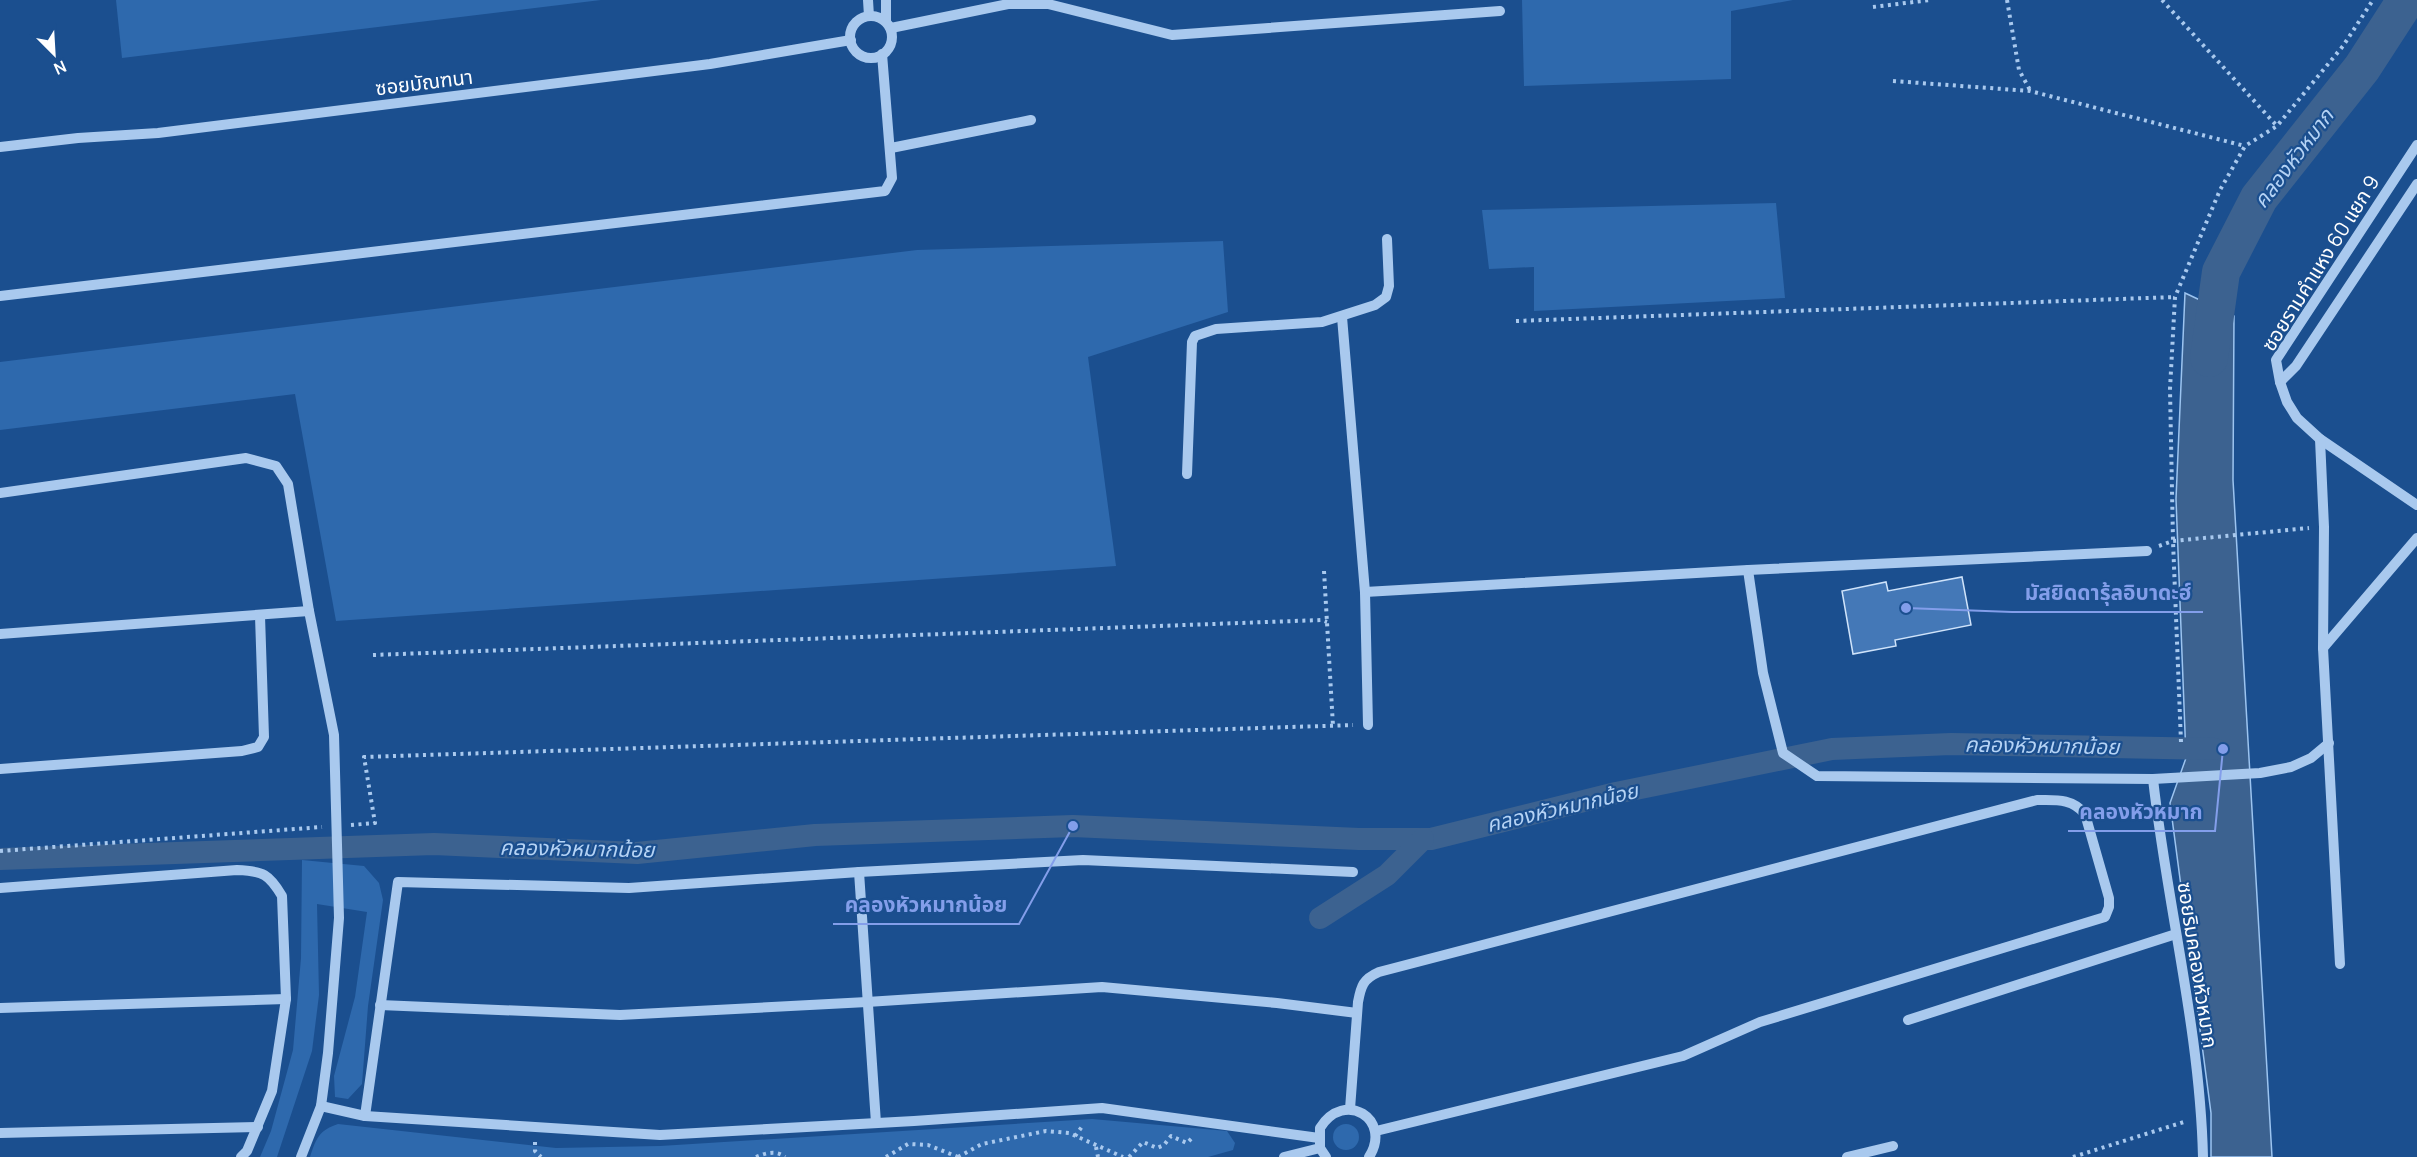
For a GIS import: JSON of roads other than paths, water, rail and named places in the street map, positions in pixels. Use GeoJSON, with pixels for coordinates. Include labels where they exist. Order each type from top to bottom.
{"type":"FeatureCollection","features":[{"type":"Feature","properties":{"kind":"street"},"geometry":{"type":"LineString","coordinates":[[867,0],[869,16]]}},
{"type":"Feature","properties":{"kind":"street"},"geometry":{"type":"LineString","coordinates":[[0,296],[885,191],[892,178],[891,148],[886,128],[882,54],[892,40],[886,0]]}},
{"type":"Feature","properties":{"kind":"street"},"geometry":{"type":"LineString","coordinates":[[888,25],[1008,4],[1048,4],[1172,35],[1500,11]]}},
{"type":"Feature","properties":{"kind":"street"},"geometry":{"type":"LineString","coordinates":[[882,54],[869,57],[857,52],[851,40],[853,27],[858,21],[869,16],[881,18],[888,25]]}},
{"type":"Feature","properties":{"kind":"street","name":"ซอยมัณฑนา"},"geometry":{"type":"LineString","coordinates":[[0,147],[78,138],[158,133],[675,69],[781,54],[851,40]]}},
{"type":"Feature","properties":{"kind":"street"},"geometry":{"type":"LineString","coordinates":[[891,148],[1031,120]]}},
{"type":"Feature","properties":{"kind":"street","name":"ซอยรามคำแหง 60 แยก 9"},"geometry":{"type":"LineString","coordinates":[[2280,382],[2276,360],[2417,145]]}},
{"type":"Feature","properties":{"kind":"street","name":"ซอยรามคำแหง 60 แยก 9"},"geometry":{"type":"LineString","coordinates":[[2280,382],[2296,366],[2417,184]]}},
{"type":"Feature","properties":{"kind":"street"},"geometry":{"type":"LineString","coordinates":[[1187,474],[1192,342],[1195,336],[1216,329],[1322,322],[1375,305],[1386,297],[1389,286],[1388,238]]}},
{"type":"Feature","properties":{"kind":"street"},"geometry":{"type":"LineString","coordinates":[[1342,316],[1365,592],[1368,725]]}},
{"type":"Feature","properties":{"kind":"street"},"geometry":{"type":"LineString","coordinates":[[2280,382],[2287,402],[2297,418],[2320,439],[2417,505]]}},
{"type":"Feature","properties":{"kind":"street"},"geometry":{"type":"LineString","coordinates":[[2320,439],[2324,527],[2323,648],[2340,964]]}},
{"type":"Feature","properties":{"kind":"street"},"geometry":{"type":"LineString","coordinates":[[0,493],[246,458],[276,466],[288,484],[309,611],[334,735],[339,918],[328,1053],[321,1106],[301,1157]]}},
{"type":"Feature","properties":{"kind":"street"},"geometry":{"type":"LineString","coordinates":[[2323,648],[2417,538]]}},
{"type":"Feature","properties":{"kind":"street"},"geometry":{"type":"LineString","coordinates":[[1365,592],[1748,570],[2147,551]]}},
{"type":"Feature","properties":{"kind":"street"},"geometry":{"type":"LineString","coordinates":[[1748,570],[1763,673],[1783,753],[1817,776],[2153,779],[2260,773],[2311,758],[2329,743]]}},
{"type":"Feature","properties":{"kind":"street"},"geometry":{"type":"LineString","coordinates":[[0,634],[309,611]]}},
{"type":"Feature","properties":{"kind":"street"},"geometry":{"type":"LineString","coordinates":[[0,769],[242,751],[258,747],[264,737],[260,616]]}},
{"type":"Feature","properties":{"kind":"street","name":"ซอยริมคลองหัวหมาก"},"geometry":{"type":"LineString","coordinates":[[2153,779],[2191,1026],[2202,1116],[2203,1157]]}},
{"type":"Feature","properties":{"kind":"street"},"geometry":{"type":"LineString","coordinates":[[1350,1109],[1357,1013],[1361,985],[1367,977],[1395,966],[2037,800],[2071,802],[2079,806],[2085,814],[2109,898],[2109,908],[2105,917],[1760,1022],[1683,1056],[1376,1131]]}},
{"type":"Feature","properties":{"kind":"street"},"geometry":{"type":"LineString","coordinates":[[365,1116],[398,882],[629,888],[858,872],[1083,860],[1353,872]]}},
{"type":"Feature","properties":{"kind":"street"},"geometry":{"type":"LineString","coordinates":[[0,888],[237,870],[258,871],[273,882],[282,896],[286,999],[272,1091],[247,1151],[241,1157]]}},
{"type":"Feature","properties":{"kind":"street"},"geometry":{"type":"LineString","coordinates":[[858,872],[876,1123]]}},
{"type":"Feature","properties":{"kind":"street"},"geometry":{"type":"LineString","coordinates":[[1908,1020],[2176,933]]}},
{"type":"Feature","properties":{"kind":"street"},"geometry":{"type":"LineString","coordinates":[[380,1005],[620,1015],[1102,987],[1357,1013]]}},
{"type":"Feature","properties":{"kind":"street"},"geometry":{"type":"LineString","coordinates":[[0,1008],[286,999]]}},
{"type":"Feature","properties":{"kind":"street"},"geometry":{"type":"LineString","coordinates":[[321,1106],[365,1116],[660,1135],[1102,1108],[1197,1121],[1321,1148]]}},
{"type":"Feature","properties":{"kind":"street"},"geometry":{"type":"LineString","coordinates":[[1321,1148],[1320,1128],[1325,1119],[1333,1113],[1350,1109],[1367,1116],[1376,1131],[1376,1140],[1369,1157]]}},
{"type":"Feature","properties":{"kind":"street"},"geometry":{"type":"LineString","coordinates":[[0,1133],[258,1127]]}},
{"type":"Feature","properties":{"kind":"street"},"geometry":{"type":"LineString","coordinates":[[1847,1157],[1893,1146]]}},
{"type":"Feature","properties":{"kind":"street"},"geometry":{"type":"LineString","coordinates":[[1284,1157],[1321,1148]]}},
{"type":"Feature","properties":{"kind":"waterway","name":"คลองหัวหมาก"},"geometry":{"type":"LineString","coordinates":[[2209,358],[2221,272],[2259,198],[2362,68],[2406,0]]}},
{"type":"Feature","properties":{"kind":"waterway","name":"คลองหัวหมากน้อย"},"geometry":{"type":"LineString","coordinates":[[0,859],[434,844],[637,853],[815,835],[1073,826],[1359,839],[1431,839],[1616,793],[1832,749],[1951,744],[2215,749]]}},
{"type":"Feature","properties":{"kind":"waterway"},"geometry":{"type":"LineString","coordinates":[[1320,918],[1387,875],[1423,839]]}},
{"type":"Feature","properties":{"kind":"place","name":"มัสยิดดารุ้ลอิบาดะฮ์"},"geometry":{"type":"Point","coordinates":[1906,608]}},
{"type":"Feature","properties":{"kind":"place","name":"คลองหัวหมาก"},"geometry":{"type":"Point","coordinates":[2223,749]}},
{"type":"Feature","properties":{"kind":"place","name":"คลองหัวหมากน้อย"},"geometry":{"type":"Point","coordinates":[1073,826]}}]}
